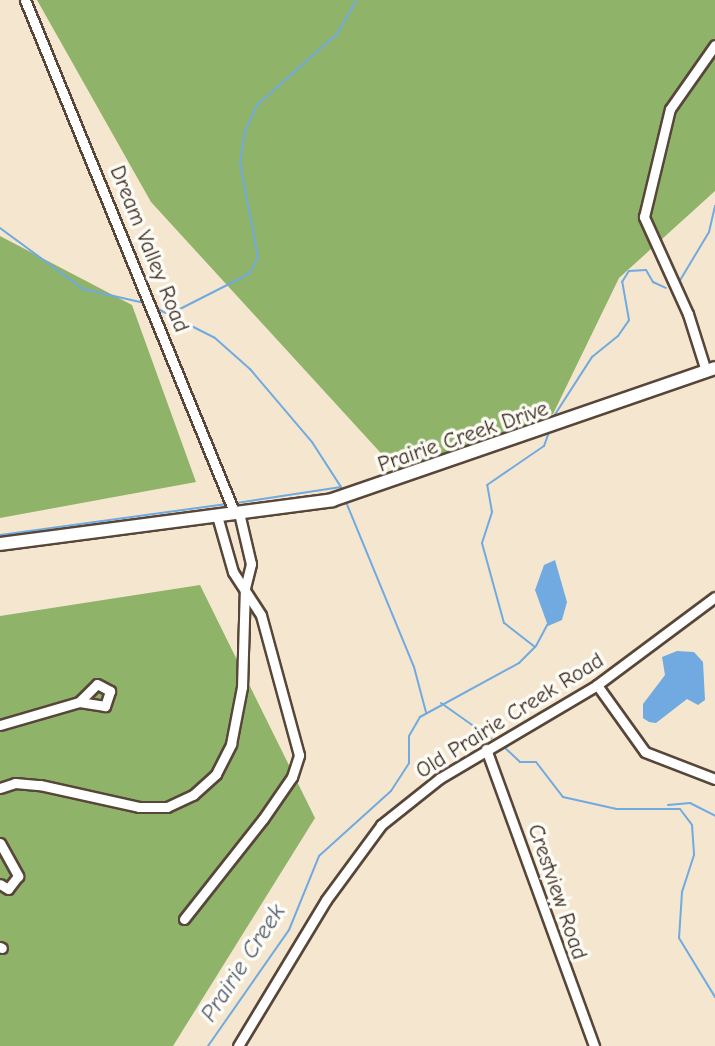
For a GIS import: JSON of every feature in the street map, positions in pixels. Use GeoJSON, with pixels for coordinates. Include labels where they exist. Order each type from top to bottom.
{"type":"FeatureCollection","features":[{"type":"Feature","properties":{"kind":"main road","name":"Prairie Creek Drive"},"geometry":{"type":"LineString","coordinates":[[0,544],[317,503],[385,486],[710,370]]}},
{"type":"Feature","properties":{"kind":"street","name":"Dream Valley Road"},"geometry":{"type":"LineString","coordinates":[[0,788],[15,783],[40,785],[139,807],[167,807],[193,795],[216,774],[239,715],[245,588],[251,564],[237,514],[157,313],[25,0]]}},
{"type":"Feature","properties":{"kind":"street"},"geometry":{"type":"LineString","coordinates":[[710,370],[644,217],[670,109],[715,45]]}},
{"type":"Feature","properties":{"kind":"street"},"geometry":{"type":"LineString","coordinates":[[184,919],[263,819],[292,777],[299,755],[261,615],[233,572],[217,516]]}},
{"type":"Feature","properties":{"kind":"street","name":"Old Prairie Creek Road"},"geometry":{"type":"LineString","coordinates":[[238,1046],[361,848],[410,801],[486,749],[597,685],[715,597]]}},
{"type":"Feature","properties":{"kind":"street"},"geometry":{"type":"LineString","coordinates":[[597,685],[645,752],[715,779]]}},
{"type":"Feature","properties":{"kind":"street"},"geometry":{"type":"LineString","coordinates":[[0,725],[79,702]]}},
{"type":"Feature","properties":{"kind":"street","name":"Crestview Road"},"geometry":{"type":"LineString","coordinates":[[486,749],[594,1046]]}},
{"type":"Feature","properties":{"kind":"street"},"geometry":{"type":"LineString","coordinates":[[0,843],[18,876],[8,889],[0,884]]}},
{"type":"Feature","properties":{"kind":"green space"},"geometry":{"type":"Polygon","coordinates":[[[37,0],[715,0],[715,191],[619,278],[553,414],[400,474],[151,202],[37,0]]]}},
{"type":"Feature","properties":{"kind":"green space"},"geometry":{"type":"Polygon","coordinates":[[[0,236],[132,305],[196,482],[0,518],[0,236]]]}},
{"type":"Feature","properties":{"kind":"green space"},"geometry":{"type":"Polygon","coordinates":[[[200,585],[315,818],[173,1046],[0,1046],[0,616],[200,585]]]}},
{"type":"Feature","properties":{"kind":"water"},"geometry":{"type":"Polygon","coordinates":[[[555,560],[567,602],[562,620],[548,626],[535,590],[544,565],[555,560]]]}},
{"type":"Feature","properties":{"kind":"water"},"geometry":{"type":"Polygon","coordinates":[[[677,651],[694,652],[703,662],[705,700],[698,705],[687,699],[656,723],[649,722],[643,718],[643,704],[665,675],[662,657],[677,651]]]}},
{"type":"Feature","properties":{"kind":"waterway"},"geometry":{"type":"LineString","coordinates":[[170,314],[249,274],[258,257],[240,163],[245,131],[257,105],[337,34],[357,0]]}},
{"type":"Feature","properties":{"kind":"waterway","name":"Prairie Creek"},"geometry":{"type":"LineString","coordinates":[[679,282],[709,232],[715,206]]}},
{"type":"Feature","properties":{"kind":"waterway"},"geometry":{"type":"LineString","coordinates":[[0,228],[83,289],[144,303]]}},
{"type":"Feature","properties":{"kind":"waterway","name":"Prairie Creek"},"geometry":{"type":"LineString","coordinates":[[554,416],[592,357],[618,336],[629,320],[622,282],[629,271],[646,270],[653,282],[666,288]]}},
{"type":"Feature","properties":{"kind":"waterway"},"geometry":{"type":"LineString","coordinates":[[154,307],[215,338],[250,369],[312,442],[341,487],[237,503]]}},
{"type":"Feature","properties":{"kind":"waterway","name":"Prairie Creek"},"geometry":{"type":"LineString","coordinates":[[208,1046],[289,930],[319,856],[391,791],[409,763],[409,736],[420,717],[519,663],[535,647],[504,623],[482,543],[492,512],[487,485],[544,446],[549,432]]}},
{"type":"Feature","properties":{"kind":"waterway"},"geometry":{"type":"LineString","coordinates":[[346,502],[414,667],[426,712]]}},
{"type":"Feature","properties":{"kind":"waterway"},"geometry":{"type":"LineString","coordinates":[[0,535],[225,504]]}},
{"type":"Feature","properties":{"kind":"waterway"},"geometry":{"type":"LineString","coordinates":[[536,646],[548,623]]}},
{"type":"Feature","properties":{"kind":"waterway"},"geometry":{"type":"LineString","coordinates":[[441,703],[492,739]]}},
{"type":"Feature","properties":{"kind":"waterway"},"geometry":{"type":"LineString","coordinates":[[503,746],[520,762],[536,762],[563,797],[617,809],[680,809],[692,825],[694,855],[682,892],[679,938],[715,997]]}},
{"type":"Feature","properties":{"kind":"waterway"},"geometry":{"type":"LineString","coordinates":[[668,805],[690,803],[715,816]]}}]}
